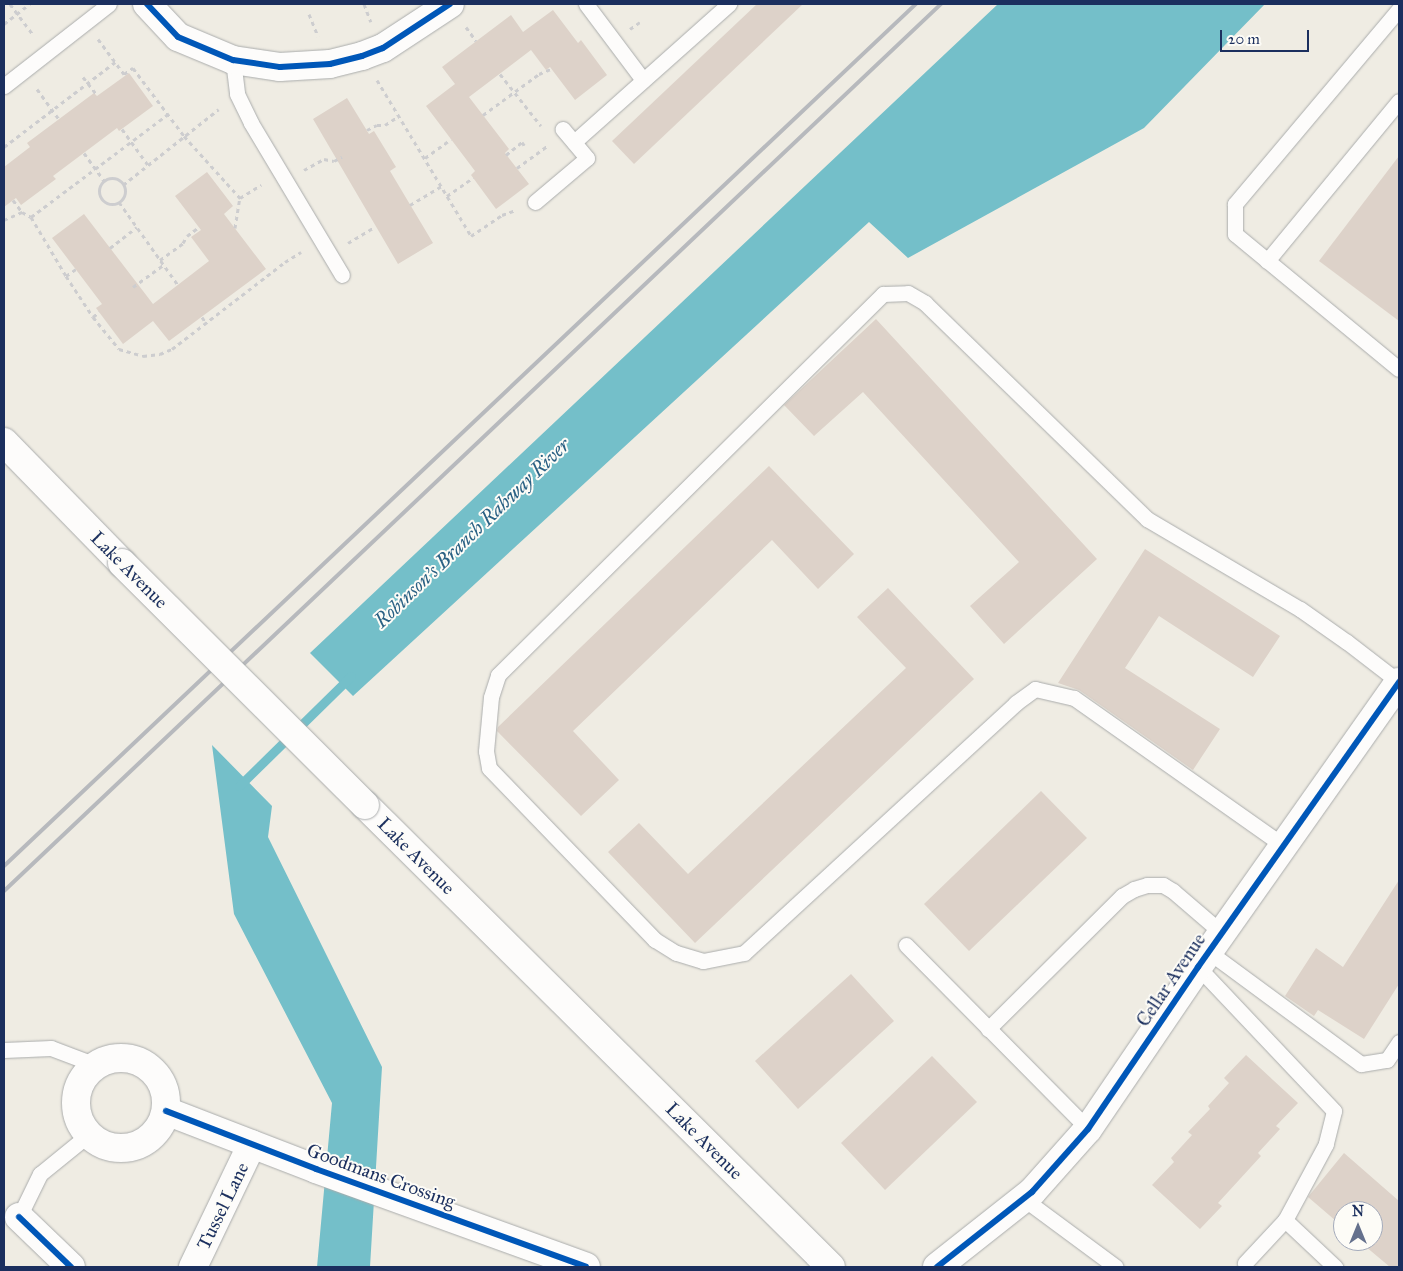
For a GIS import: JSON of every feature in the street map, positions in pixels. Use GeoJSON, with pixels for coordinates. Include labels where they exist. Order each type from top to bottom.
{"type":"FeatureCollection","features":[{"type":"Feature","properties":{"kind":"street"},"geometry":{"type":"LineString","coordinates":[[148,4],[178,37],[233,60],[280,67],[330,64],[362,56],[383,48],[450,4]]}},
{"type":"Feature","properties":{"kind":"street","name":"Lake Avenue"},"geometry":{"type":"LineString","coordinates":[[4,442],[122,563],[831,1267]]}},
{"type":"Feature","properties":{"kind":"street","name":"Cellar Avenue"},"geometry":{"type":"LineString","coordinates":[[937,1267],[1024,1199],[1088,1129],[1209,951],[1399,682]]}},
{"type":"Feature","properties":{"kind":"street"},"geometry":{"type":"LineString","coordinates":[[110,1058],[126,1058],[141,1062],[154,1071],[163,1084],[167,1097],[166,1111],[162,1124],[154,1135],[143,1143],[130,1148],[116,1148],[101,1144],[88,1134],[80,1121],[76,1106],[77,1090],[84,1076],[96,1065],[110,1058]]}},
{"type":"Feature","properties":{"kind":"street","name":"Goodmans Crossing"},"geometry":{"type":"LineString","coordinates":[[166,1111],[316,1169],[586,1267]]}},
{"type":"Feature","properties":{"kind":"street","name":"Tussel Lane"},"geometry":{"type":"LineString","coordinates":[[193,1267],[252,1144]]}},
{"type":"Feature","properties":{"kind":"street"},"geometry":{"type":"LineString","coordinates":[[19,1216],[71,1267]]}},
{"type":"Feature","properties":{"kind":"lane"},"geometry":{"type":"LineString","coordinates":[[4,86],[109,4]]}},
{"type":"Feature","properties":{"kind":"lane"},"geometry":{"type":"LineString","coordinates":[[586,4],[643,80]]}},
{"type":"Feature","properties":{"kind":"lane"},"geometry":{"type":"LineString","coordinates":[[534,202],[587,158],[568,134],[643,80],[729,4]]}},
{"type":"Feature","properties":{"kind":"lane"},"geometry":{"type":"LineString","coordinates":[[1399,9],[1235,204],[1234,234],[1399,369]]}},
{"type":"Feature","properties":{"kind":"lane"},"geometry":{"type":"LineString","coordinates":[[233,60],[237,94],[283,177],[342,275]]}},
{"type":"Feature","properties":{"kind":"lane"},"geometry":{"type":"LineString","coordinates":[[1267,261],[1399,101]]}},
{"type":"Feature","properties":{"kind":"lane"},"geometry":{"type":"LineString","coordinates":[[1284,846],[1074,698],[1035,689],[1016,704],[744,953],[702,961],[676,953],[655,940],[489,768],[486,751],[491,697],[498,674],[883,294],[908,293],[925,303],[1147,519],[1300,609],[1348,642],[1399,682]]}},
{"type":"Feature","properties":{"kind":"lane"},"geometry":{"type":"LineString","coordinates":[[988,1028],[1122,896],[1134,889],[1147,885],[1163,885],[1173,890],[1209,951],[1334,1112],[1326,1144],[1285,1220],[1245,1263]]}},
{"type":"Feature","properties":{"kind":"lane"},"geometry":{"type":"LineString","coordinates":[[906,945],[1088,1129]]}},
{"type":"Feature","properties":{"kind":"lane"},"geometry":{"type":"LineString","coordinates":[[1209,951],[1361,1064],[1387,1060],[1399,1042]]}},
{"type":"Feature","properties":{"kind":"lane"},"geometry":{"type":"LineString","coordinates":[[4,1050],[51,1048],[96,1065]]}},
{"type":"Feature","properties":{"kind":"lane"},"geometry":{"type":"LineString","coordinates":[[19,1216],[40,1174],[88,1134]]}},
{"type":"Feature","properties":{"kind":"lane"},"geometry":{"type":"LineString","coordinates":[[1024,1199],[1116,1267]]}},
{"type":"Feature","properties":{"kind":"lane"},"geometry":{"type":"LineString","coordinates":[[1285,1220],[1335,1267]]}},
{"type":"Feature","properties":{"kind":"path"},"geometry":{"type":"LineString","coordinates":[[10,4],[47,52]]}},
{"type":"Feature","properties":{"kind":"path"},"geometry":{"type":"LineString","coordinates":[[4,24],[30,4]]}},
{"type":"Feature","properties":{"kind":"path"},"geometry":{"type":"LineString","coordinates":[[86,22],[124,74],[133,68],[184,136],[240,198]]}},
{"type":"Feature","properties":{"kind":"path"},"geometry":{"type":"LineString","coordinates":[[362,56],[471,236],[502,216],[534,202]]}},
{"type":"Feature","properties":{"kind":"path"},"geometry":{"type":"LineString","coordinates":[[4,147],[115,62]]}},
{"type":"Feature","properties":{"kind":"path"},"geometry":{"type":"LineString","coordinates":[[483,115],[539,74],[551,69]]}},
{"type":"Feature","properties":{"kind":"path"},"geometry":{"type":"LineString","coordinates":[[24,71],[59,119]]}},
{"type":"Feature","properties":{"kind":"path"},"geometry":{"type":"LineString","coordinates":[[500,74],[544,130]]}},
{"type":"Feature","properties":{"kind":"path"},"geometry":{"type":"LineString","coordinates":[[83,76],[98,96]]}},
{"type":"Feature","properties":{"kind":"path"},"geometry":{"type":"LineString","coordinates":[[123,185],[237,94]]}},
{"type":"Feature","properties":{"kind":"path"},"geometry":{"type":"LineString","coordinates":[[31,217],[168,114]]}},
{"type":"Feature","properties":{"kind":"path"},"geometry":{"type":"LineString","coordinates":[[367,130],[377,125],[385,125],[400,116]]}},
{"type":"Feature","properties":{"kind":"path"},"geometry":{"type":"LineString","coordinates":[[122,129],[148,165]]}},
{"type":"Feature","properties":{"kind":"path"},"geometry":{"type":"LineString","coordinates":[[517,168],[568,134]]}},
{"type":"Feature","properties":{"kind":"path"},"geometry":{"type":"LineString","coordinates":[[424,158],[451,139]]}},
{"type":"Feature","properties":{"kind":"path"},"geometry":{"type":"LineString","coordinates":[[506,155],[522,142],[524,145]]}},
{"type":"Feature","properties":{"kind":"path"},"geometry":{"type":"LineString","coordinates":[[84,153],[104,181]]}},
{"type":"Feature","properties":{"kind":"path"},"geometry":{"type":"LineString","coordinates":[[240,198],[324,159],[334,161],[342,157]]}},
{"type":"Feature","properties":{"kind":"path"},"geometry":{"type":"LineString","coordinates":[[112,178],[123,185],[125,193],[119,202],[108,204],[101,199],[99,187],[104,181],[112,178]]}},
{"type":"Feature","properties":{"kind":"path"},"geometry":{"type":"LineString","coordinates":[[447,196],[473,178]]}},
{"type":"Feature","properties":{"kind":"path"},"geometry":{"type":"LineString","coordinates":[[410,205],[442,186]]}},
{"type":"Feature","properties":{"kind":"path"},"geometry":{"type":"LineString","coordinates":[[235,228],[240,198]]}},
{"type":"Feature","properties":{"kind":"path"},"geometry":{"type":"LineString","coordinates":[[13,200],[22,212],[31,217],[93,317],[119,348],[143,356],[160,354],[172,349],[285,262],[321,240]]}},
{"type":"Feature","properties":{"kind":"path"},"geometry":{"type":"LineString","coordinates":[[119,202],[178,285]]}},
{"type":"Feature","properties":{"kind":"path"},"geometry":{"type":"LineString","coordinates":[[4,220],[22,212]]}},
{"type":"Feature","properties":{"kind":"path"},"geometry":{"type":"LineString","coordinates":[[110,248],[137,227]]}},
{"type":"Feature","properties":{"kind":"path"},"geometry":{"type":"LineString","coordinates":[[160,260],[183,244],[187,236],[199,227]]}},
{"type":"Feature","properties":{"kind":"path"},"geometry":{"type":"LineString","coordinates":[[330,254],[375,227]]}},
{"type":"Feature","properties":{"kind":"path"},"geometry":{"type":"LineString","coordinates":[[133,287],[163,265]]}},
{"type":"Feature","properties":{"kind":"path"},"geometry":{"type":"LineString","coordinates":[[66,276],[76,269]]}},
{"type":"Feature","properties":{"kind":"path"},"geometry":{"type":"LineString","coordinates":[[93,317],[99,312]]}},
{"type":"Feature","properties":{"kind":"path"},"geometry":{"type":"LineString","coordinates":[[202,317],[206,323]]}},
{"type":"Feature","properties":{"kind":"water"},"geometry":{"type":"Polygon","coordinates":[[[998,4],[1265,4],[1144,128],[908,258],[869,222],[353,696],[310,653],[998,4]]]}},
{"type":"Feature","properties":{"kind":"water"},"geometry":{"type":"Polygon","coordinates":[[[212,745],[272,806],[268,837],[382,1067],[370,1267],[317,1267],[332,1103],[234,914],[212,745]]]}},
{"type":"Feature","properties":{"kind":"building"},"geometry":{"type":"Polygon","coordinates":[[[757,4],[803,4],[634,164],[612,141],[757,4]]]}},
{"type":"Feature","properties":{"kind":"building"},"geometry":{"type":"Polygon","coordinates":[[[553,10],[578,43],[581,40],[607,75],[575,100],[550,67],[546,70],[531,50],[469,97],[509,149],[505,153],[529,184],[496,209],[471,175],[475,171],[426,106],[455,84],[442,67],[511,15],[523,32],[553,10]]]}},
{"type":"Feature","properties":{"kind":"building"},"geometry":{"type":"Polygon","coordinates":[[[129,73],[153,106],[119,131],[117,128],[53,176],[56,179],[21,205],[16,198],[4,207],[4,167],[30,147],[27,143],[94,93],[97,96],[129,73]]]}},
{"type":"Feature","properties":{"kind":"building"},"geometry":{"type":"Polygon","coordinates":[[[347,98],[369,134],[374,131],[396,167],[390,171],[433,243],[398,264],[313,119],[347,98]]]}},
{"type":"Feature","properties":{"kind":"building"},"geometry":{"type":"Polygon","coordinates":[[[1399,156],[1399,321],[1319,261],[1399,156]]]}},
{"type":"Feature","properties":{"kind":"building"},"geometry":{"type":"Polygon","coordinates":[[[207,172],[233,206],[224,214],[266,269],[169,341],[153,321],[123,344],[96,308],[102,304],[52,238],[84,214],[153,304],[209,261],[191,237],[201,230],[175,196],[207,172]]]}},
{"type":"Feature","properties":{"kind":"building"},"geometry":{"type":"Polygon","coordinates":[[[876,319],[1097,559],[1004,644],[970,606],[1019,562],[863,392],[814,436],[784,405],[876,319]]]}},
{"type":"Feature","properties":{"kind":"building"},"geometry":{"type":"Polygon","coordinates":[[[769,466],[854,554],[818,589],[772,540],[573,731],[619,780],[581,816],[497,731],[498,727],[769,466]]]}},
{"type":"Feature","properties":{"kind":"building"},"geometry":{"type":"Polygon","coordinates":[[[1145,549],[1280,636],[1253,677],[1159,616],[1125,668],[1220,729],[1193,770],[1079,690],[1058,683],[1145,549]]]}},
{"type":"Feature","properties":{"kind":"building"},"geometry":{"type":"Polygon","coordinates":[[[888,588],[974,679],[695,943],[608,852],[639,823],[688,874],[906,668],[857,617],[888,588]]]}},
{"type":"Feature","properties":{"kind":"building"},"geometry":{"type":"Polygon","coordinates":[[[1041,791],[1087,838],[969,951],[924,904],[1041,791]]]}},
{"type":"Feature","properties":{"kind":"building"},"geometry":{"type":"Polygon","coordinates":[[[1399,880],[1399,984],[1364,1039],[1318,1010],[1314,1016],[1285,996],[1316,948],[1343,967],[1399,880]]]}},
{"type":"Feature","properties":{"kind":"building"},"geometry":{"type":"Polygon","coordinates":[[[851,974],[894,1021],[798,1109],[755,1061],[851,974]]]}},
{"type":"Feature","properties":{"kind":"building"},"geometry":{"type":"Polygon","coordinates":[[[1246,1055],[1298,1103],[1276,1126],[1280,1129],[1258,1153],[1261,1156],[1218,1203],[1222,1206],[1200,1229],[1152,1185],[1174,1162],[1171,1158],[1192,1135],[1188,1132],[1210,1109],[1208,1106],[1229,1083],[1224,1078],[1246,1055]]]}},
{"type":"Feature","properties":{"kind":"building"},"geometry":{"type":"Polygon","coordinates":[[[932,1056],[977,1102],[885,1190],[841,1143],[932,1056]]]}},
{"type":"Feature","properties":{"kind":"building"},"geometry":{"type":"Polygon","coordinates":[[[1344,1153],[1399,1201],[1399,1267],[1390,1267],[1371,1251],[1383,1251],[1383,1201],[1333,1201],[1333,1218],[1308,1197],[1344,1153]]]}},
{"type":"Feature","properties":{"kind":"waterway","name":"Robinson's Branch Rahway River"},"geometry":{"type":"LineString","coordinates":[[239,786],[351,676]]}},
{"type":"Feature","properties":{"kind":"railway"},"geometry":{"type":"LineString","coordinates":[[4,866],[916,4]]}},
{"type":"Feature","properties":{"kind":"railway"},"geometry":{"type":"LineString","coordinates":[[4,891],[941,4]]}},
{"type":"Feature","properties":{"kind":"cycle path"},"geometry":{"type":"LineString","coordinates":[[147,4],[178,37],[233,60],[280,67],[330,64],[362,56],[383,48],[450,4]]}},
{"type":"Feature","properties":{"kind":"cycle path"},"geometry":{"type":"LineString","coordinates":[[937,1267],[1032,1192],[1088,1129],[1198,967],[1399,682]]}},
{"type":"Feature","properties":{"kind":"cycle path"},"geometry":{"type":"LineString","coordinates":[[166,1111],[316,1169],[586,1267]]}},
{"type":"Feature","properties":{"kind":"cycle path"},"geometry":{"type":"LineString","coordinates":[[19,1217],[71,1267]]}}]}
